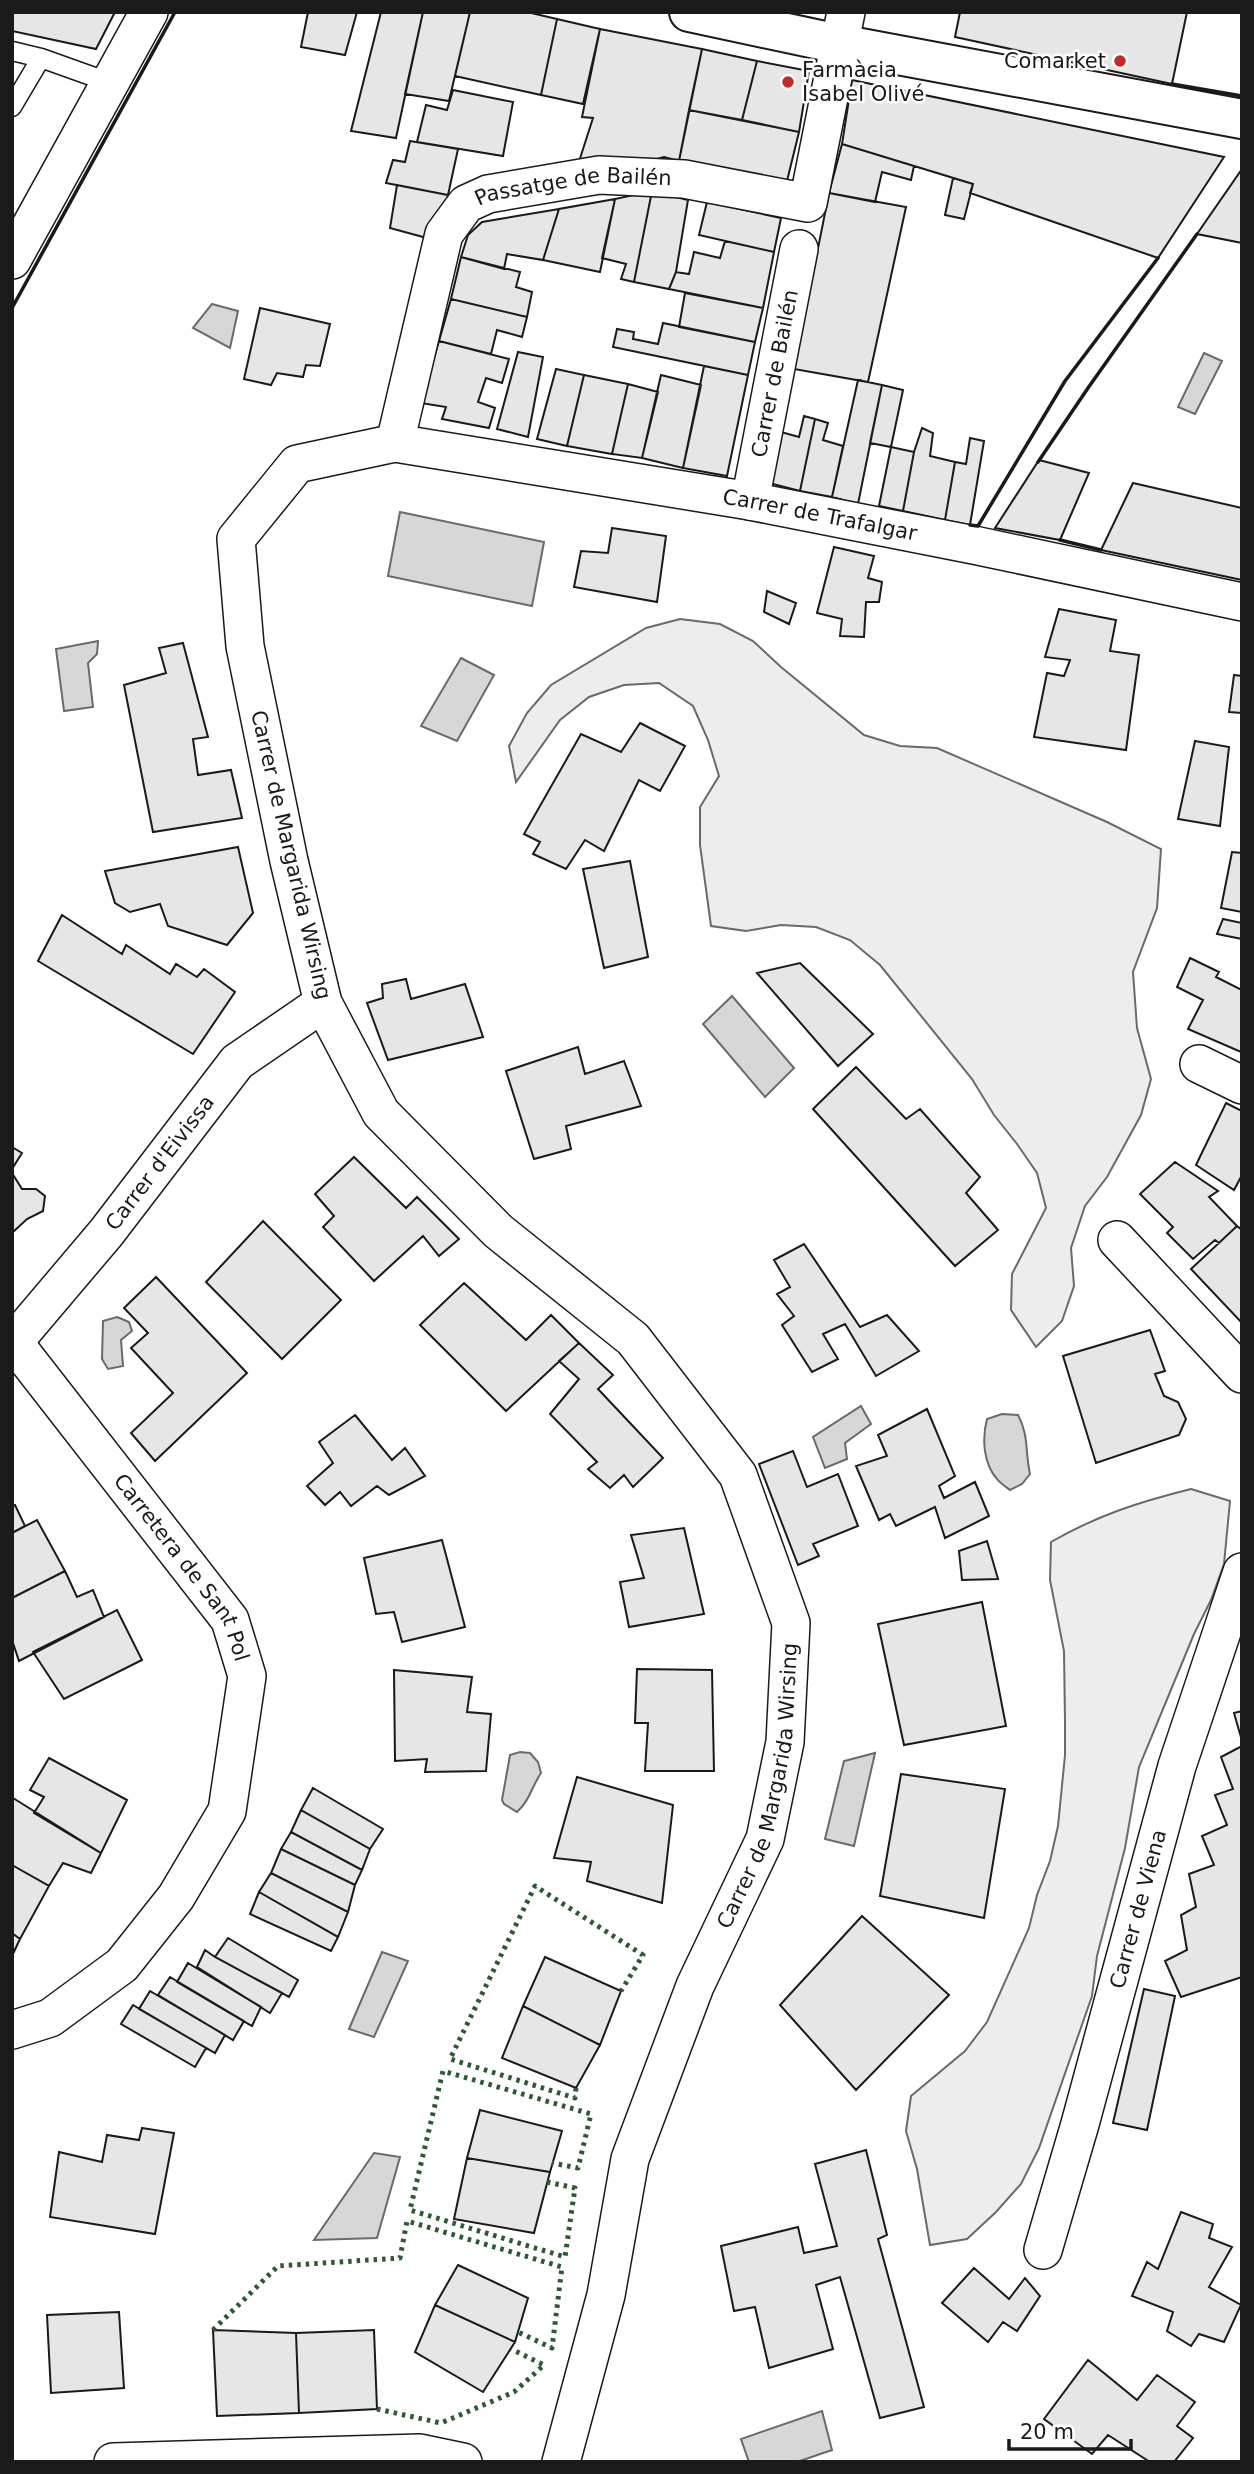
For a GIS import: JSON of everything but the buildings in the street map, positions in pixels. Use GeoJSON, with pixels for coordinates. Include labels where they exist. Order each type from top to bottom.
{"type":"FeatureCollection","features":[{"type":"Feature","properties":{"kind":"main road"},"geometry":{"type":"LineString","coordinates":[[689,12],[843,28],[1242,119]]}},
{"type":"Feature","properties":{"kind":"street"},"geometry":{"type":"LineString","coordinates":[[12,260],[149,12]]}},
{"type":"Feature","properties":{"kind":"street","name":"Passatge de Bailén"},"geometry":{"type":"LineString","coordinates":[[395,443],[444,234],[466,204],[488,194],[599,175],[684,179],[808,203],[843,28]]}},
{"type":"Feature","properties":{"kind":"street","name":"Carrer de Bailén"},"geometry":{"type":"LineString","coordinates":[[750,501],[799,249]]}},
{"type":"Feature","properties":{"kind":"street","name":"Carrer de Trafalgar"},"geometry":{"type":"LineString","coordinates":[[395,443],[750,501],[1242,602]]}},
{"type":"Feature","properties":{"kind":"street","name":"Carrer de Margarida Wirsing"},"geometry":{"type":"LineString","coordinates":[[395,443],[297,464],[236,538],[245,646],[289,861],[323,1003],[381,1113],[498,1231],[633,1339],[738,1475],[792,1623],[785,1742],[765,1839],[695,1986],[630,2159],[606,2295],[561,2462]]}},
{"type":"Feature","properties":{"kind":"street","name":"Carrer d'Eivissa"},"geometry":{"type":"LineString","coordinates":[[13,1342],[106,1234],[237,1062],[323,1003]]}},
{"type":"Feature","properties":{"kind":"street"},"geometry":{"type":"LineString","coordinates":[[1199,1065],[1242,1085]]}},
{"type":"Feature","properties":{"kind":"street"},"geometry":{"type":"LineString","coordinates":[[1117,1240],[1242,1374]]}},
{"type":"Feature","properties":{"kind":"street","name":"Carretera de Sant Pol"},"geometry":{"type":"LineString","coordinates":[[12,2030],[50,2018],[122,1965],[176,1897],[227,1811],[247,1676],[230,1620],[13,1342]]}},
{"type":"Feature","properties":{"kind":"street","name":"Carrer de Viena"},"geometry":{"type":"LineString","coordinates":[[1043,2250],[1177,1766],[1242,1572]]}},
{"type":"Feature","properties":{"kind":"street"},"geometry":{"type":"LineString","coordinates":[[113,2462],[417,2458],[463,2462]]}},
{"type":"Feature","properties":{"kind":"lane"},"geometry":{"type":"LineString","coordinates":[[12,51],[41,58],[111,83]]}},
{"type":"Feature","properties":{"kind":"lane"},"geometry":{"type":"LineString","coordinates":[[12,107],[41,58]]}},
{"type":"Feature","properties":{"kind":"shaded area"},"geometry":{"type":"Polygon","coordinates":[[[212,304],[238,311],[230,348],[193,328],[212,304]]]}},
{"type":"Feature","properties":{"kind":"shaded area"},"geometry":{"type":"Polygon","coordinates":[[[1204,353],[1222,361],[1195,414],[1178,407],[1204,353]]]}},
{"type":"Feature","properties":{"kind":"shaded area"},"geometry":{"type":"Polygon","coordinates":[[[400,512],[544,542],[532,606],[388,576],[400,512]]]}},
{"type":"Feature","properties":{"kind":"shaded area"},"geometry":{"type":"Polygon","coordinates":[[[680,619],[720,624],[753,641],[864,735],[900,746],[937,748],[1107,822],[1161,849],[1157,908],[1133,972],[1137,1028],[1151,1079],[1141,1115],[1107,1177],[1085,1206],[1071,1248],[1074,1286],[1062,1321],[1036,1347],[1011,1310],[1012,1274],[1046,1208],[1037,1173],[994,1115],[972,1079],[880,965],[850,940],[816,927],[781,925],[746,931],[711,926],[700,845],[700,807],[719,776],[708,740],[693,706],[659,683],[624,685],[589,697],[560,720],[516,782],[509,746],[527,713],[551,685],[646,628],[680,619]]]}},
{"type":"Feature","properties":{"kind":"shaded area"},"geometry":{"type":"Polygon","coordinates":[[[98,641],[97,654],[88,663],[93,707],[64,711],[56,649],[98,641]]]}},
{"type":"Feature","properties":{"kind":"shaded area"},"geometry":{"type":"Polygon","coordinates":[[[461,658],[494,675],[457,741],[421,726],[461,658]]]}},
{"type":"Feature","properties":{"kind":"shaded area"},"geometry":{"type":"Polygon","coordinates":[[[732,996],[794,1068],[765,1097],[703,1024],[732,996]]]}},
{"type":"Feature","properties":{"kind":"shaded area"},"geometry":{"type":"Polygon","coordinates":[[[117,1317],[129,1322],[132,1331],[121,1340],[123,1366],[108,1369],[102,1359],[103,1321],[117,1317]]]}},
{"type":"Feature","properties":{"kind":"shaded area"},"geometry":{"type":"Polygon","coordinates":[[[861,1406],[871,1424],[845,1443],[847,1459],[825,1468],[813,1437],[861,1406]]]}},
{"type":"Feature","properties":{"kind":"shaded area"},"geometry":{"type":"Polygon","coordinates":[[[1002,1414],[1018,1415],[1025,1437],[1030,1474],[1022,1484],[1010,1490],[992,1473],[985,1450],[987,1419],[1002,1414]]]}},
{"type":"Feature","properties":{"kind":"shaded area"},"geometry":{"type":"Polygon","coordinates":[[[1191,1489],[1230,1501],[1224,1564],[1139,1767],[1125,1848],[1097,1956],[1092,1996],[1039,2148],[1021,2184],[967,2239],[930,2245],[917,2169],[906,2131],[911,2096],[965,2051],[987,2022],[1029,1928],[1058,1826],[1065,1755],[1064,1651],[1050,1580],[1051,1542],[1119,1510],[1191,1489]]]}},
{"type":"Feature","properties":{"kind":"shaded area"},"geometry":{"type":"Polygon","coordinates":[[[530,1753],[538,1762],[541,1773],[517,1812],[502,1800],[510,1755],[530,1753]]]}},
{"type":"Feature","properties":{"kind":"shaded area"},"geometry":{"type":"Polygon","coordinates":[[[875,1753],[854,1846],[825,1839],[844,1761],[875,1753]]]}},
{"type":"Feature","properties":{"kind":"shaded area"},"geometry":{"type":"Polygon","coordinates":[[[382,1952],[408,1961],[374,2037],[349,2029],[382,1952]]]}},
{"type":"Feature","properties":{"kind":"shaded area"},"geometry":{"type":"Polygon","coordinates":[[[374,2153],[400,2157],[377,2238],[314,2240],[374,2153]]]}},
{"type":"Feature","properties":{"kind":"shaded area"},"geometry":{"type":"Polygon","coordinates":[[[822,2411],[832,2450],[797,2462],[749,2462],[741,2439],[822,2411]]]}},
{"type":"Feature","properties":{"kind":"hedge"},"geometry":{"type":"LineString","coordinates":[[576,2088],[575,2098],[450,2059],[535,1886],[643,1955],[621,1991]]}},
{"type":"Feature","properties":{"kind":"hedge"},"geometry":{"type":"LineString","coordinates":[[547,2182],[575,2188],[565,2257],[410,2210],[443,2071],[591,2114],[578,2168],[552,2163]]}},
{"type":"Feature","properties":{"kind":"hedge"},"geometry":{"type":"LineString","coordinates":[[213,2330],[278,2266],[400,2258],[407,2221],[562,2267],[552,2348],[518,2332]]}},
{"type":"Feature","properties":{"kind":"hedge"},"geometry":{"type":"LineString","coordinates":[[377,2409],[441,2423],[514,2392],[544,2365],[511,2349]]}},
{"type":"Feature","properties":{"kind":"wall"},"geometry":{"type":"LineString","coordinates":[[12,308],[175,12]]}},
{"type":"Feature","properties":{"kind":"wall"},"geometry":{"type":"LineString","coordinates":[[1172,84],[1242,96]]}},
{"type":"Feature","properties":{"kind":"wall"},"geometry":{"type":"LineString","coordinates":[[1038,462],[1197,234]]}},
{"type":"Feature","properties":{"kind":"wall"},"geometry":{"type":"LineString","coordinates":[[970,525],[978,526],[1065,381],[1158,258]]}},
{"type":"Feature","properties":{"kind":"wall"},"geometry":{"type":"LineString","coordinates":[[1060,540],[1101,550]]}},
{"type":"Feature","properties":{"kind":"place","name":"Comarket"},"geometry":{"type":"Point","coordinates":[1120,61]}},
{"type":"Feature","properties":{"kind":"place","name":"Farmàcia Isabel Olivé"},"geometry":{"type":"Point","coordinates":[788,82]}}]}
